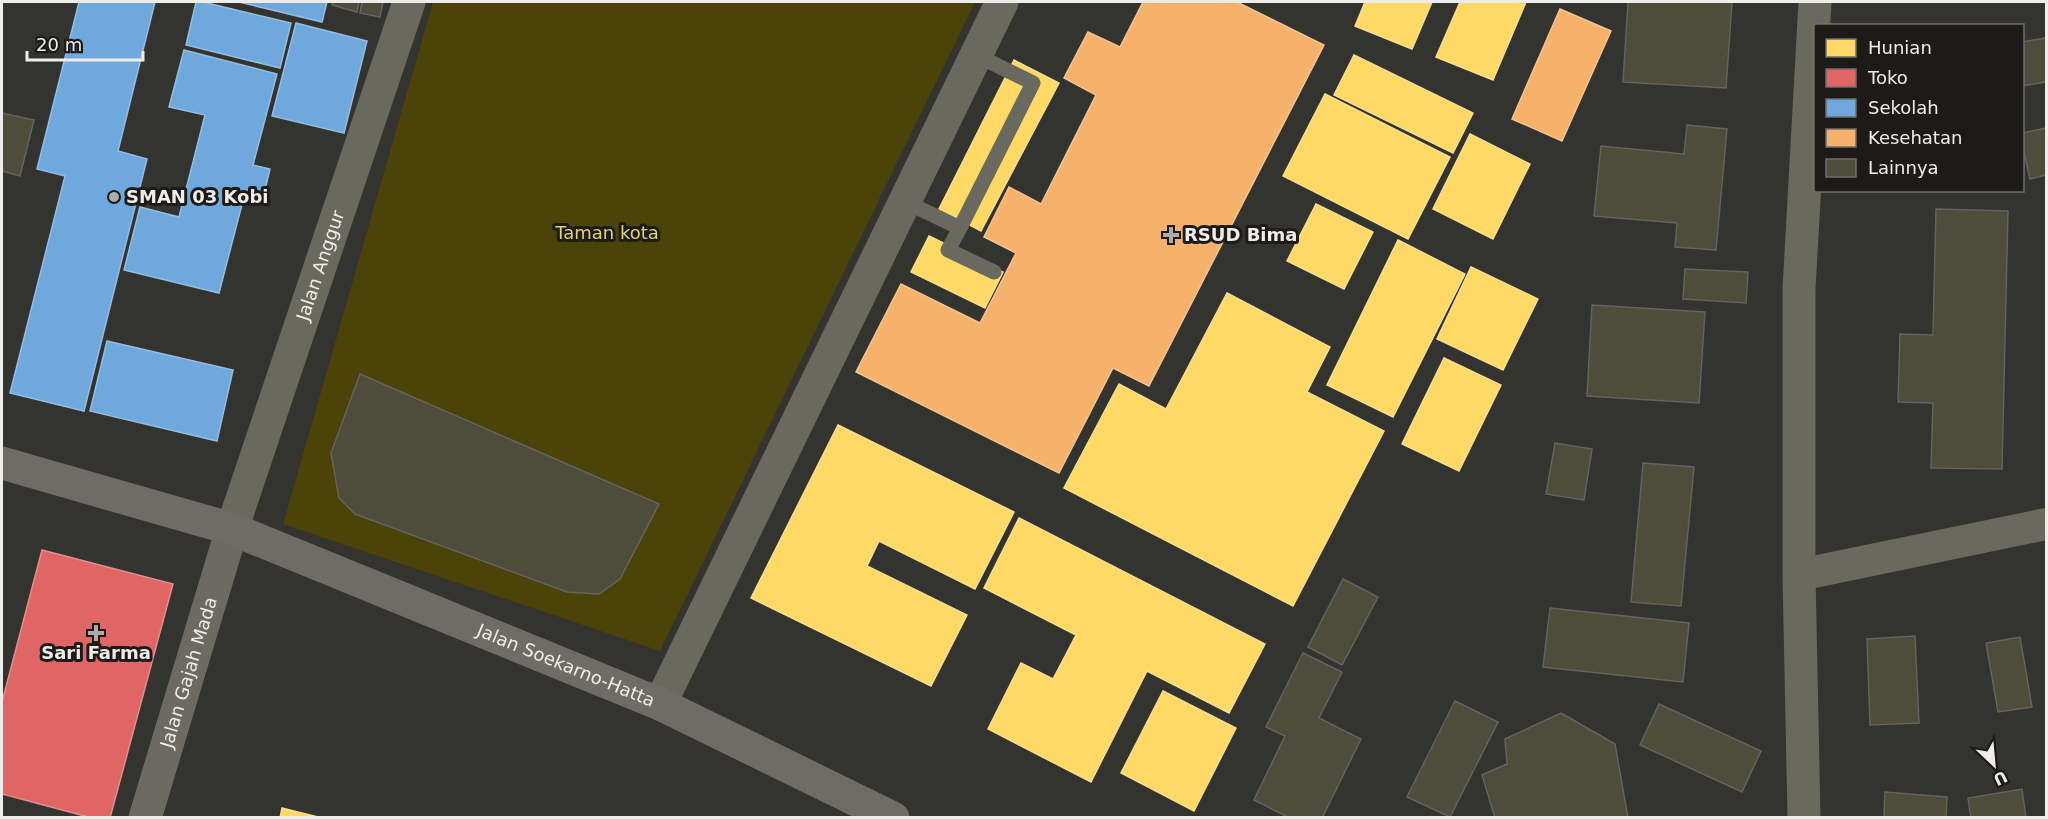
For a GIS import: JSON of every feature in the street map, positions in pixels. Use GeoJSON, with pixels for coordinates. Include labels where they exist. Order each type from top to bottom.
{"type":"FeatureCollection","features":[{"type":"Feature","properties":{"kind":"highway","name":"Jalan Soekarno-Hatta"},"geometry":{"type":"LineString","coordinates":[[2,462],[232,529],[660,704],[893,818]]}},
{"type":"Feature","properties":{"kind":"main road","name":"Jalan Gajah Mada"},"geometry":{"type":"LineString","coordinates":[[145,818],[232,529]]}},
{"type":"Feature","properties":{"kind":"street","name":"Jalan Anggur"},"geometry":{"type":"LineString","coordinates":[[232,529],[409,2]]}},
{"type":"Feature","properties":{"kind":"street"},"geometry":{"type":"LineString","coordinates":[[660,704],[1002,2]]}},
{"type":"Feature","properties":{"kind":"street"},"geometry":{"type":"LineString","coordinates":[[1804,818],[1799,575],[1799,289],[1815,2]]}},
{"type":"Feature","properties":{"kind":"street"},"geometry":{"type":"LineString","coordinates":[[1799,575],[2046,524]]}},
{"type":"Feature","properties":{"kind":"lane"},"geometry":{"type":"LineString","coordinates":[[976,55],[1033,83],[948,250],[994,272]]}},
{"type":"Feature","properties":{"kind":"lane"},"geometry":{"type":"LineString","coordinates":[[904,201],[960,228]]}},
{"type":"Feature","properties":{"kind":"green space","name":"Taman kota"},"geometry":{"type":"Polygon","coordinates":[[[433,2],[975,2],[660,651],[283,524],[433,2]]]}},
{"type":"Feature","properties":{"kind":"building: Hunian"},"geometry":{"type":"Polygon","coordinates":[[[1365,2],[1432,2],[1412,49],[1355,26],[1365,2]]]}},
{"type":"Feature","properties":{"kind":"building: Hunian"},"geometry":{"type":"Polygon","coordinates":[[[1460,2],[1526,2],[1493,80],[1436,57],[1460,2]]]}},
{"type":"Feature","properties":{"kind":"building: Hunian"},"geometry":{"type":"Polygon","coordinates":[[[1354,55],[1473,113],[1453,153],[1334,95],[1354,55]]]}},
{"type":"Feature","properties":{"kind":"building: Hunian"},"geometry":{"type":"Polygon","coordinates":[[[1014,60],[1059,83],[981,231],[939,209],[1014,60]]]}},
{"type":"Feature","properties":{"kind":"building: Hunian"},"geometry":{"type":"Polygon","coordinates":[[[1325,94],[1450,157],[1408,239],[1283,176],[1325,94]]]}},
{"type":"Feature","properties":{"kind":"building: Hunian"},"geometry":{"type":"Polygon","coordinates":[[[1470,134],[1530,164],[1493,239],[1433,209],[1470,134]]]}},
{"type":"Feature","properties":{"kind":"building: Hunian"},"geometry":{"type":"Polygon","coordinates":[[[1316,204],[1373,232],[1344,289],[1287,261],[1316,204]]]}},
{"type":"Feature","properties":{"kind":"building: Hunian"},"geometry":{"type":"Polygon","coordinates":[[[929,236],[1003,272],[985,308],[911,272],[929,236]]]}},
{"type":"Feature","properties":{"kind":"building: Hunian"},"geometry":{"type":"Polygon","coordinates":[[[1398,240],[1465,274],[1393,417],[1327,385],[1398,240]]]}},
{"type":"Feature","properties":{"kind":"building: Hunian"},"geometry":{"type":"Polygon","coordinates":[[[1471,267],[1538,299],[1503,370],[1437,339],[1471,267]]]}},
{"type":"Feature","properties":{"kind":"building: Hunian"},"geometry":{"type":"Polygon","coordinates":[[[1227,293],[1330,347],[1307,392],[1384,431],[1293,606],[1064,488],[1119,384],[1166,409],[1227,293]]]}},
{"type":"Feature","properties":{"kind":"building: Hunian"},"geometry":{"type":"Polygon","coordinates":[[[1444,358],[1501,385],[1459,471],[1402,444],[1444,358]]]}},
{"type":"Feature","properties":{"kind":"building: Hunian"},"geometry":{"type":"Polygon","coordinates":[[[838,425],[1014,512],[975,589],[879,541],[867,566],[967,615],[931,686],[751,598],[838,425]]]}},
{"type":"Feature","properties":{"kind":"building: Hunian"},"geometry":{"type":"Polygon","coordinates":[[[1019,518],[1265,644],[1229,713],[1147,671],[1091,782],[988,729],[1021,663],[1053,679],[1076,635],[984,588],[1019,518]]]}},
{"type":"Feature","properties":{"kind":"building: Hunian"},"geometry":{"type":"Polygon","coordinates":[[[1163,691],[1236,728],[1194,811],[1121,773],[1163,691]]]}},
{"type":"Feature","properties":{"kind":"building: Hunian"},"geometry":{"type":"Polygon","coordinates":[[[282,808],[322,818],[280,818],[282,808]]]}},
{"type":"Feature","properties":{"kind":"building: Toko"},"geometry":{"type":"Polygon","coordinates":[[[42,550],[173,584],[110,818],[92,818],[2,794],[2,702],[42,550]]]}},
{"type":"Feature","properties":{"kind":"building: Sekolah"},"geometry":{"type":"Polygon","coordinates":[[[79,2],[155,2],[118,151],[147,159],[84,411],[10,393],[65,176],[37,169],[79,2]]]}},
{"type":"Feature","properties":{"kind":"building: Sekolah"},"geometry":{"type":"Polygon","coordinates":[[[196,2],[291,23],[280,68],[186,45],[196,2]]]}},
{"type":"Feature","properties":{"kind":"building: Sekolah"},"geometry":{"type":"Polygon","coordinates":[[[239,2],[327,2],[322,22],[239,2]]]}},
{"type":"Feature","properties":{"kind":"building: Sekolah"},"geometry":{"type":"Polygon","coordinates":[[[296,23],[367,41],[344,133],[272,116],[296,23]]]}},
{"type":"Feature","properties":{"kind":"building: Sekolah"},"geometry":{"type":"Polygon","coordinates":[[[184,50],[277,74],[253,165],[270,169],[263,198],[245,193],[219,293],[124,270],[140,207],[179,217],[205,115],[169,107],[184,50]]]}},
{"type":"Feature","properties":{"kind":"building: Sekolah"},"geometry":{"type":"Polygon","coordinates":[[[107,341],[233,370],[217,441],[90,411],[107,341]]]}},
{"type":"Feature","properties":{"kind":"building: Kesehatan"},"geometry":{"type":"Polygon","coordinates":[[[1143,2],[1237,2],[1324,45],[1149,386],[1113,368],[1059,473],[856,372],[901,284],[980,323],[1016,253],[984,237],[1009,187],[1041,204],[1096,95],[1064,78],[1088,32],[1120,47],[1143,2]]]}},
{"type":"Feature","properties":{"kind":"building: Kesehatan"},"geometry":{"type":"Polygon","coordinates":[[[1560,9],[1611,31],[1562,141],[1512,119],[1560,9]]]}},
{"type":"Feature","properties":{"kind":"building: Lainnya"},"geometry":{"type":"Polygon","coordinates":[[[333,2],[359,2],[357,12],[332,5],[333,2]]]}},
{"type":"Feature","properties":{"kind":"building: Lainnya"},"geometry":{"type":"Polygon","coordinates":[[[362,2],[383,2],[380,17],[360,13],[362,2]]]}},
{"type":"Feature","properties":{"kind":"building: Lainnya"},"geometry":{"type":"Polygon","coordinates":[[[1628,2],[1732,2],[1726,88],[1623,82],[1628,2]]]}},
{"type":"Feature","properties":{"kind":"building: Lainnya"},"geometry":{"type":"Polygon","coordinates":[[[2046,38],[2046,82],[2024,86],[2024,42],[2046,38]]]}},
{"type":"Feature","properties":{"kind":"building: Lainnya"},"geometry":{"type":"Polygon","coordinates":[[[2,113],[34,120],[20,176],[2,171],[2,113]]]}},
{"type":"Feature","properties":{"kind":"building: Lainnya"},"geometry":{"type":"Polygon","coordinates":[[[1687,125],[1727,129],[1716,250],[1675,247],[1677,223],[1594,216],[1601,146],[1684,154],[1687,125]]]}},
{"type":"Feature","properties":{"kind":"building: Lainnya"},"geometry":{"type":"Polygon","coordinates":[[[2046,128],[2046,175],[2030,179],[2024,152],[2024,133],[2046,128]]]}},
{"type":"Feature","properties":{"kind":"building: Lainnya"},"geometry":{"type":"Polygon","coordinates":[[[1936,209],[2008,211],[2002,469],[1931,468],[1933,403],[1898,402],[1900,334],[1933,335],[1936,209]]]}},
{"type":"Feature","properties":{"kind":"building: Lainnya"},"geometry":{"type":"Polygon","coordinates":[[[1685,269],[1748,272],[1746,303],[1683,299],[1685,269]]]}},
{"type":"Feature","properties":{"kind":"building: Lainnya"},"geometry":{"type":"Polygon","coordinates":[[[1592,305],[1705,312],[1699,403],[1587,396],[1592,305]]]}},
{"type":"Feature","properties":{"kind":"building: Lainnya"},"geometry":{"type":"Polygon","coordinates":[[[360,374],[659,504],[620,579],[599,594],[567,592],[355,514],[339,498],[331,453],[360,374]]]}},
{"type":"Feature","properties":{"kind":"building: Lainnya"},"geometry":{"type":"Polygon","coordinates":[[[1555,443],[1592,449],[1584,500],[1546,494],[1555,443]]]}},
{"type":"Feature","properties":{"kind":"building: Lainnya"},"geometry":{"type":"Polygon","coordinates":[[[1643,463],[1694,467],[1681,606],[1631,602],[1643,463]]]}},
{"type":"Feature","properties":{"kind":"building: Lainnya"},"geometry":{"type":"Polygon","coordinates":[[[1343,579],[1378,597],[1342,665],[1308,647],[1343,579]]]}},
{"type":"Feature","properties":{"kind":"building: Lainnya"},"geometry":{"type":"Polygon","coordinates":[[[1550,608],[1689,623],[1683,682],[1543,667],[1550,608]]]}},
{"type":"Feature","properties":{"kind":"building: Lainnya"},"geometry":{"type":"Polygon","coordinates":[[[1915,636],[1919,723],[1870,725],[1867,639],[1915,636]]]}},
{"type":"Feature","properties":{"kind":"building: Lainnya"},"geometry":{"type":"Polygon","coordinates":[[[2020,637],[2032,707],[1998,712],[1986,643],[2020,637]]]}},
{"type":"Feature","properties":{"kind":"building: Lainnya"},"geometry":{"type":"Polygon","coordinates":[[[1303,653],[1342,672],[1319,718],[1361,739],[1322,818],[1290,818],[1254,800],[1285,736],[1266,727],[1303,653]]]}},
{"type":"Feature","properties":{"kind":"building: Lainnya"},"geometry":{"type":"Polygon","coordinates":[[[1455,701],[1498,722],[1450,817],[1407,797],[1455,701]]]}},
{"type":"Feature","properties":{"kind":"building: Lainnya"},"geometry":{"type":"Polygon","coordinates":[[[1659,704],[1761,751],[1742,792],[1640,745],[1659,704]]]}},
{"type":"Feature","properties":{"kind":"building: Lainnya"},"geometry":{"type":"Polygon","coordinates":[[[1561,713],[1615,744],[1628,818],[1495,818],[1482,775],[1507,764],[1505,739],[1561,713]]]}},
{"type":"Feature","properties":{"kind":"building: Lainnya"},"geometry":{"type":"Polygon","coordinates":[[[2022,789],[2026,818],[1971,818],[1968,798],[2022,789]]]}},
{"type":"Feature","properties":{"kind":"building: Lainnya"},"geometry":{"type":"Polygon","coordinates":[[[1885,792],[1947,797],[1946,818],[1884,818],[1885,792]]]}},
{"type":"Feature","properties":{"kind":"place","name":"SMAN 03 Kobi"},"geometry":{"type":"Point","coordinates":[114,197]}},
{"type":"Feature","properties":{"kind":"place","name":"RSUD Bima"},"geometry":{"type":"Point","coordinates":[1171,235]}},
{"type":"Feature","properties":{"kind":"place","name":"Sari Farma"},"geometry":{"type":"Point","coordinates":[96,633]}}]}
